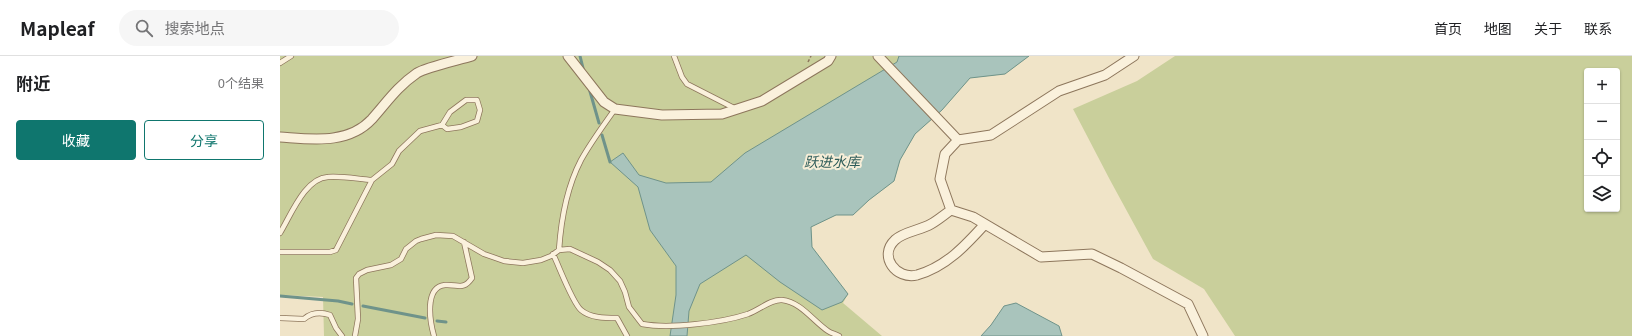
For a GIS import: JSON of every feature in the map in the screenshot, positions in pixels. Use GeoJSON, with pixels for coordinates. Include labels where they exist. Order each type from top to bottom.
{"type":"FeatureCollection","features":[{"type":"Feature","properties":{"kind":"street"},"geometry":{"type":"LineString","coordinates":[[280,137],[326,139],[342,136],[359,130],[371,120],[398,87],[418,72],[472,56]]}},
{"type":"Feature","properties":{"kind":"street"},"geometry":{"type":"LineString","coordinates":[[568,56],[604,102],[614,109],[662,115],[722,114],[762,101],[828,61],[831,56]]}},
{"type":"Feature","properties":{"kind":"street"},"geometry":{"type":"LineString","coordinates":[[878,56],[958,140]]}},
{"type":"Feature","properties":{"kind":"street"},"geometry":{"type":"LineString","coordinates":[[951,210],[940,179],[946,154],[958,140],[991,136],[1059,92],[1105,75],[1134,56]]}},
{"type":"Feature","properties":{"kind":"street"},"geometry":{"type":"LineString","coordinates":[[951,210],[973,217],[1041,256],[1092,254],[1121,268],[1188,304],[1203,336]]}},
{"type":"Feature","properties":{"kind":"street"},"geometry":{"type":"LineString","coordinates":[[951,210],[931,224],[896,238],[889,247],[888,259],[897,271],[906,276],[918,275],[944,263],[963,248],[985,224]]}},
{"type":"Feature","properties":{"kind":"lane"},"geometry":{"type":"LineString","coordinates":[[280,63],[291,56]]}},
{"type":"Feature","properties":{"kind":"lane"},"geometry":{"type":"LineString","coordinates":[[674,56],[682,77],[687,84],[737,109]]}},
{"type":"Feature","properties":{"kind":"lane"},"geometry":{"type":"LineString","coordinates":[[280,252],[330,252],[336,250],[372,180],[392,164],[399,151],[420,131],[442,125],[450,112],[466,100],[477,100],[480,110],[476,121],[461,127],[446,129],[442,125]]}},
{"type":"Feature","properties":{"kind":"lane"},"geometry":{"type":"LineString","coordinates":[[559,250],[560,230],[568,195],[580,162],[597,133],[614,109]]}},
{"type":"Feature","properties":{"kind":"lane"},"geometry":{"type":"LineString","coordinates":[[280,233],[305,191],[319,179],[328,177],[372,180]]}},
{"type":"Feature","properties":{"kind":"lane"},"geometry":{"type":"LineString","coordinates":[[355,336],[358,319],[356,278],[359,274],[367,270],[391,265],[401,259],[406,249],[421,239],[436,236],[453,236],[484,254],[504,261],[523,263],[541,260],[559,250],[570,249],[598,262],[610,270],[620,281],[632,313],[642,324],[652,326],[706,323],[749,314],[774,302],[782,300],[795,303],[828,331],[839,336]]}},
{"type":"Feature","properties":{"kind":"lane"},"geometry":{"type":"LineString","coordinates":[[434,336],[430,302],[437,288],[444,285],[463,286],[468,284],[472,278],[464,242]]}},
{"type":"Feature","properties":{"kind":"lane"},"geometry":{"type":"LineString","coordinates":[[553,254],[581,310],[597,317],[616,318],[628,336]]}},
{"type":"Feature","properties":{"kind":"lane"},"geometry":{"type":"LineString","coordinates":[[280,318],[304,319],[310,314],[325,313],[330,315],[336,328],[342,336]]}},
{"type":"Feature","properties":{"kind":"green space"},"geometry":{"type":"Polygon","coordinates":[[[280,56],[1029,56],[1005,74],[970,78],[942,110],[915,134],[900,160],[894,181],[869,200],[853,215],[836,215],[811,227],[812,247],[848,294],[843,303],[882,336],[324,336],[323,297],[280,295],[280,56]]]}},
{"type":"Feature","properties":{"kind":"green space"},"geometry":{"type":"Polygon","coordinates":[[[1175,56],[1632,56],[1632,336],[1235,336],[1204,289],[1153,259],[1073,109],[1137,81],[1175,56]]]}},
{"type":"Feature","properties":{"kind":"water","name":"跃进水库"},"geometry":{"type":"Polygon","coordinates":[[[899,56],[1029,56],[1005,74],[970,78],[942,110],[915,134],[900,160],[894,181],[869,200],[853,215],[836,215],[811,227],[812,247],[848,294],[842,302],[822,310],[780,282],[746,255],[700,284],[689,311],[687,336],[670,336],[676,295],[676,266],[650,230],[638,187],[610,162],[623,153],[639,175],[666,183],[711,182],[745,153],[897,62],[899,56]]]}},
{"type":"Feature","properties":{"kind":"water"},"geometry":{"type":"Polygon","coordinates":[[[1016,303],[1059,326],[1062,336],[981,336],[991,325],[1004,306],[1016,303]]]}},
{"type":"Feature","properties":{"kind":"waterway"},"geometry":{"type":"LineString","coordinates":[[580,56],[584,72]]}},
{"type":"Feature","properties":{"kind":"waterway"},"geometry":{"type":"LineString","coordinates":[[589,88],[599,123]]}},
{"type":"Feature","properties":{"kind":"waterway"},"geometry":{"type":"LineString","coordinates":[[602,135],[610,162]]}},
{"type":"Feature","properties":{"kind":"waterway"},"geometry":{"type":"LineString","coordinates":[[280,296],[338,301],[352,304]]}},
{"type":"Feature","properties":{"kind":"waterway"},"geometry":{"type":"LineString","coordinates":[[363,306],[425,318]]}},
{"type":"Feature","properties":{"kind":"waterway"},"geometry":{"type":"LineString","coordinates":[[437,321],[446,322]]}}]}
